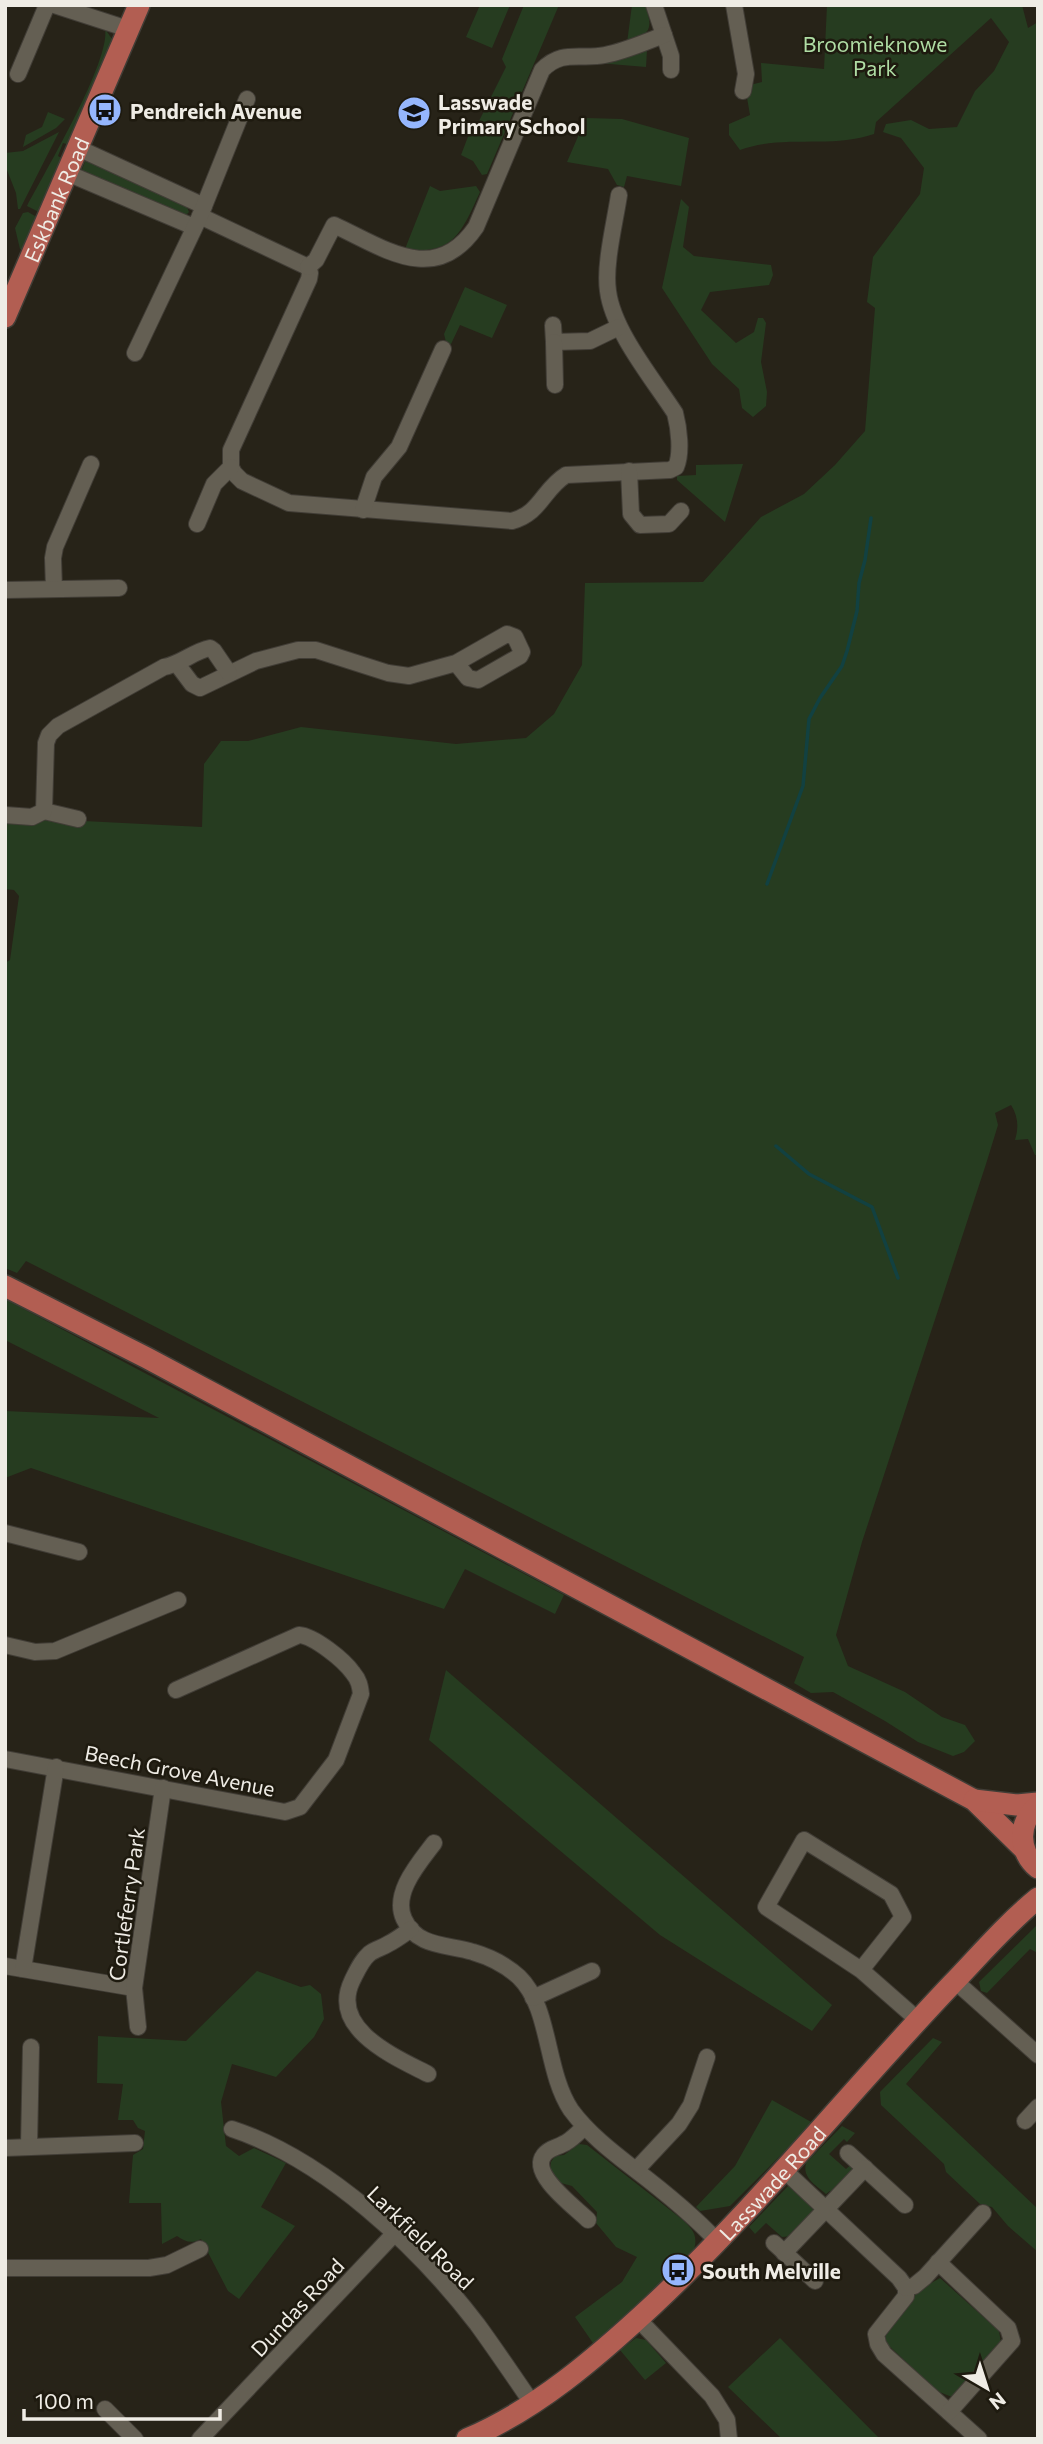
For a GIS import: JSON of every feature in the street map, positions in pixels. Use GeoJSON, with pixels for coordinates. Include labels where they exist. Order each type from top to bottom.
{"type":"FeatureCollection","features":[{"type":"Feature","properties":{"kind":"main road","name":"Eskbank Road"},"geometry":{"type":"LineString","coordinates":[[5,317],[139,5]]}},
{"type":"Feature","properties":{"kind":"main road"},"geometry":{"type":"LineString","coordinates":[[5,1286],[159,1364],[974,1800],[1030,1858]]}},
{"type":"Feature","properties":{"kind":"main road"},"geometry":{"type":"LineString","coordinates":[[974,1800],[1038,1805]]}},
{"type":"Feature","properties":{"kind":"main road","name":"Lasswade Road"},"geometry":{"type":"LineString","coordinates":[[1014,1917],[1030,1874],[1030,1858],[1022,1835],[1025,1822],[1038,1805]]}},
{"type":"Feature","properties":{"kind":"main road","name":"Lasswade Road"},"geometry":{"type":"LineString","coordinates":[[467,2439],[499,2424],[533,2403],[607,2348],[638,2319],[718,2242],[918,2020],[1014,1917],[1038,1898]]}},
{"type":"Feature","properties":{"kind":"street"},"geometry":{"type":"LineString","coordinates":[[18,74],[47,5]]}},
{"type":"Feature","properties":{"kind":"street"},"geometry":{"type":"LineString","coordinates":[[54,5],[128,29]]}},
{"type":"Feature","properties":{"kind":"street"},"geometry":{"type":"LineString","coordinates":[[654,5],[671,56],[671,70]]}},
{"type":"Feature","properties":{"kind":"street"},"geometry":{"type":"LineString","coordinates":[[734,5],[746,74],[743,91]]}},
{"type":"Feature","properties":{"kind":"street"},"geometry":{"type":"LineString","coordinates":[[308,267],[316,260],[334,225],[403,258],[425,260],[453,251],[476,227],[542,70],[559,57],[604,55],[664,35]]}},
{"type":"Feature","properties":{"kind":"street"},"geometry":{"type":"LineString","coordinates":[[135,353],[199,217],[247,99]]}},
{"type":"Feature","properties":{"kind":"street"},"geometry":{"type":"LineString","coordinates":[[78,148],[199,217],[308,267],[309,279],[231,450],[231,467],[242,481],[280,500],[363,510],[512,521],[525,518],[534,511],[556,483],[566,475],[670,470],[676,467],[679,461],[675,413],[619,327],[611,307],[607,278],[618,195]]}},
{"type":"Feature","properties":{"kind":"street"},"geometry":{"type":"LineString","coordinates":[[67,173],[199,217]]}},
{"type":"Feature","properties":{"kind":"street"},"geometry":{"type":"LineString","coordinates":[[553,325],[555,385]]}},
{"type":"Feature","properties":{"kind":"street"},"geometry":{"type":"LineString","coordinates":[[554,342],[590,341],[619,327]]}},
{"type":"Feature","properties":{"kind":"street"},"geometry":{"type":"LineString","coordinates":[[363,510],[374,477],[399,447],[443,349]]}},
{"type":"Feature","properties":{"kind":"street"},"geometry":{"type":"LineString","coordinates":[[54,589],[55,547],[91,464]]}},
{"type":"Feature","properties":{"kind":"street"},"geometry":{"type":"LineString","coordinates":[[197,524],[214,484],[231,467]]}},
{"type":"Feature","properties":{"kind":"street"},"geometry":{"type":"LineString","coordinates":[[629,471],[631,514],[640,524],[669,524],[681,511]]}},
{"type":"Feature","properties":{"kind":"street"},"geometry":{"type":"LineString","coordinates":[[5,590],[119,588]]}},
{"type":"Feature","properties":{"kind":"street"},"geometry":{"type":"LineString","coordinates":[[44,811],[47,743],[53,730],[164,667],[177,664],[204,649],[215,651],[229,673]]}},
{"type":"Feature","properties":{"kind":"street"},"geometry":{"type":"LineString","coordinates":[[177,664],[200,688],[272,655],[298,650],[316,650],[397,675],[409,676],[456,663]]}},
{"type":"Feature","properties":{"kind":"street"},"geometry":{"type":"LineString","coordinates":[[5,815],[32,817],[44,811],[78,819]]}},
{"type":"Feature","properties":{"kind":"street"},"geometry":{"type":"LineString","coordinates":[[5,1533],[79,1552]]}},
{"type":"Feature","properties":{"kind":"street"},"geometry":{"type":"LineString","coordinates":[[5,1645],[34,1652],[55,1651],[178,1600]]}},
{"type":"Feature","properties":{"kind":"street","name":"Beech Grove Avenue"},"geometry":{"type":"LineString","coordinates":[[5,1759],[285,1812],[293,1811],[306,1801],[336,1760],[361,1694],[360,1683],[352,1671],[313,1639],[299,1635],[184,1682]]}},
{"type":"Feature","properties":{"kind":"street"},"geometry":{"type":"LineString","coordinates":[[23,1969],[55,1767]]}},
{"type":"Feature","properties":{"kind":"street","name":"Cortleferry Park"},"geometry":{"type":"LineString","coordinates":[[138,2026],[134,1988],[163,1788]]}},
{"type":"Feature","properties":{"kind":"street"},"geometry":{"type":"LineString","coordinates":[[861,1970],[903,1917],[891,1895],[804,1840],[766,1907],[861,1970],[918,2020]]}},
{"type":"Feature","properties":{"kind":"street"},"geometry":{"type":"LineString","coordinates":[[434,1843],[415,1868],[405,1888],[401,1907],[404,1920],[411,1929],[431,1943],[492,1958],[513,1971],[525,1983],[533,1998],[559,2086],[571,2109],[607,2148],[718,2242]]}},
{"type":"Feature","properties":{"kind":"street"},"geometry":{"type":"LineString","coordinates":[[411,1929],[391,1943],[371,1952],[360,1964],[349,1988],[349,2006],[352,2021],[364,2035],[384,2052],[428,2074]]}},
{"type":"Feature","properties":{"kind":"street"},"geometry":{"type":"LineString","coordinates":[[5,1966],[134,1988]]}},
{"type":"Feature","properties":{"kind":"street"},"geometry":{"type":"LineString","coordinates":[[533,1998],[592,1971]]}},
{"type":"Feature","properties":{"kind":"street"},"geometry":{"type":"LineString","coordinates":[[955,1981],[1038,2055]]}},
{"type":"Feature","properties":{"kind":"street"},"geometry":{"type":"LineString","coordinates":[[29,2146],[34,2052]]}},
{"type":"Feature","properties":{"kind":"street"},"geometry":{"type":"LineString","coordinates":[[636,2170],[679,2124],[691,2105],[707,2057]]}},
{"type":"Feature","properties":{"kind":"street"},"geometry":{"type":"LineString","coordinates":[[1025,2121],[1038,2107]]}},
{"type":"Feature","properties":{"kind":"street"},"geometry":{"type":"LineString","coordinates":[[585,2127],[564,2144],[551,2148],[542,2157],[540,2165],[544,2177],[587,2220]]}},
{"type":"Feature","properties":{"kind":"street","name":"Larkfield Road"},"geometry":{"type":"LineString","coordinates":[[232,2129],[245,2141],[288,2152],[317,2170],[394,2234],[468,2313],[533,2403]]}},
{"type":"Feature","properties":{"kind":"street"},"geometry":{"type":"LineString","coordinates":[[5,2148],[135,2143]]}},
{"type":"Feature","properties":{"kind":"street"},"geometry":{"type":"LineString","coordinates":[[848,2153],[905,2205]]}},
{"type":"Feature","properties":{"kind":"street"},"geometry":{"type":"LineString","coordinates":[[815,2281],[779,2248],[826,2208],[864,2168]]}},
{"type":"Feature","properties":{"kind":"street"},"geometry":{"type":"LineString","coordinates":[[784,2170],[899,2278],[906,2288],[906,2296],[876,2334],[878,2344],[884,2354],[979,2439]]}},
{"type":"Feature","properties":{"kind":"street"},"geometry":{"type":"LineString","coordinates":[[906,2288],[914,2286],[983,2213]]}},
{"type":"Feature","properties":{"kind":"street","name":"Dundas Road"},"geometry":{"type":"LineString","coordinates":[[200,2439],[394,2234]]}},
{"type":"Feature","properties":{"kind":"street"},"geometry":{"type":"LineString","coordinates":[[5,2267],[149,2268],[167,2265],[179,2252],[200,2249]]}},
{"type":"Feature","properties":{"kind":"street"},"geometry":{"type":"LineString","coordinates":[[938,2262],[1008,2328],[1012,2341],[949,2412]]}},
{"type":"Feature","properties":{"kind":"street"},"geometry":{"type":"LineString","coordinates":[[638,2319],[712,2396],[727,2420],[729,2439]]}},
{"type":"Feature","properties":{"kind":"street"},"geometry":{"type":"LineString","coordinates":[[106,2409],[135,2439]]}},
{"type":"Feature","properties":{"kind":"green space"},"geometry":{"type":"Polygon","coordinates":[[[480,5],[510,5],[492,48],[466,37],[480,5]]]}},
{"type":"Feature","properties":{"kind":"green space"},"geometry":{"type":"Polygon","coordinates":[[[524,5],[559,5],[487,174],[482,175],[473,161],[461,155],[469,134],[472,135],[506,67],[502,59],[524,5]]]}},
{"type":"Feature","properties":{"kind":"green space"},"geometry":{"type":"Polygon","coordinates":[[[632,5],[645,5],[649,25],[645,33],[627,43],[632,5]]]}},
{"type":"Feature","properties":{"kind":"green space","name":"Broomieknowe Park"},"geometry":{"type":"Polygon","coordinates":[[[827,5],[1022,5],[1028,28],[1038,22],[1038,1155],[1035,1155],[1028,1139],[1015,1140],[1017,1122],[1011,1105],[995,1113],[998,1125],[862,1542],[836,1635],[848,1666],[905,1692],[942,1717],[965,1725],[975,1741],[964,1752],[953,1756],[918,1742],[833,1692],[811,1693],[794,1683],[804,1657],[26,1261],[17,1273],[5,1268],[5,963],[10,960],[19,896],[14,890],[5,889],[5,817],[202,827],[204,764],[221,741],[248,741],[301,727],[456,744],[526,738],[554,714],[582,665],[585,583],[703,582],[761,517],[804,494],[865,431],[875,308],[867,302],[873,257],[920,194],[924,168],[901,138],[883,132],[886,124],[911,120],[929,129],[957,127],[975,91],[994,71],[1009,42],[991,18],[876,122],[874,134],[841,141],[756,145],[740,150],[729,135],[729,124],[750,115],[746,92],[750,85],[762,82],[761,63],[824,69],[827,5]]]}},
{"type":"Feature","properties":{"kind":"green space"},"geometry":{"type":"Polygon","coordinates":[[[105,29],[112,39],[113,47],[70,145],[63,143],[58,156],[63,159],[41,213],[27,206],[88,90],[104,44],[105,29]]]}},
{"type":"Feature","properties":{"kind":"green space"},"geometry":{"type":"Polygon","coordinates":[[[647,50],[646,67],[598,63],[647,50]]]}},
{"type":"Feature","properties":{"kind":"green space"},"geometry":{"type":"Polygon","coordinates":[[[48,112],[65,119],[56,128],[23,147],[26,135],[42,127],[48,112]]]}},
{"type":"Feature","properties":{"kind":"green space"},"geometry":{"type":"Polygon","coordinates":[[[586,118],[622,119],[689,138],[681,186],[627,176],[624,187],[617,185],[608,169],[567,162],[586,118]]]}},
{"type":"Feature","properties":{"kind":"green space"},"geometry":{"type":"Polygon","coordinates":[[[59,132],[18,209],[16,193],[5,165],[5,153],[23,151],[59,132]]]}},
{"type":"Feature","properties":{"kind":"green space"},"geometry":{"type":"Polygon","coordinates":[[[86,159],[185,203],[189,212],[186,215],[81,172],[86,159]]]}},
{"type":"Feature","properties":{"kind":"green space"},"geometry":{"type":"Polygon","coordinates":[[[430,186],[440,191],[476,186],[480,192],[468,218],[454,238],[435,249],[405,249],[430,186]]]}},
{"type":"Feature","properties":{"kind":"green space"},"geometry":{"type":"Polygon","coordinates":[[[681,199],[689,207],[683,247],[694,256],[771,265],[773,275],[769,285],[710,292],[701,310],[736,343],[754,332],[758,318],[763,318],[766,323],[761,362],[767,392],[766,406],[753,417],[742,408],[739,389],[712,364],[662,288],[681,199]]]}},
{"type":"Feature","properties":{"kind":"green space"},"geometry":{"type":"Polygon","coordinates":[[[28,212],[35,216],[37,221],[24,251],[20,249],[15,228],[23,213],[28,212]]]}},
{"type":"Feature","properties":{"kind":"green space"},"geometry":{"type":"Polygon","coordinates":[[[465,287],[507,305],[492,338],[460,325],[451,344],[446,342],[444,334],[465,287]]]}},
{"type":"Feature","properties":{"kind":"green space"},"geometry":{"type":"Polygon","coordinates":[[[743,464],[725,522],[677,480],[677,476],[696,475],[696,465],[743,464]]]}},
{"type":"Feature","properties":{"kind":"green space"},"geometry":{"type":"Polygon","coordinates":[[[5,1299],[564,1595],[555,1614],[465,1569],[444,1609],[31,1468],[5,1478],[5,1411],[159,1418],[5,1340],[5,1299]]]}},
{"type":"Feature","properties":{"kind":"green space"},"geometry":{"type":"Polygon","coordinates":[[[446,1670],[832,2005],[812,2031],[660,1935],[429,1740],[446,1670]]]}},
{"type":"Feature","properties":{"kind":"green space"},"geometry":{"type":"Polygon","coordinates":[[[1038,1924],[1038,1953],[1030,1949],[987,1993],[981,1991],[979,1982],[1038,1924]]]}},
{"type":"Feature","properties":{"kind":"green space"},"geometry":{"type":"Polygon","coordinates":[[[257,1971],[301,1987],[310,1985],[321,1994],[324,2019],[314,2037],[276,2077],[232,2064],[221,2102],[226,2146],[239,2156],[254,2148],[286,2163],[261,2207],[295,2226],[239,2299],[228,2291],[201,2239],[189,2242],[177,2236],[162,2244],[161,2203],[129,2203],[133,2155],[143,2149],[145,2131],[138,2128],[133,2120],[118,2120],[123,2084],[97,2083],[98,2036],[186,2041],[257,1971]]]}},
{"type":"Feature","properties":{"kind":"green space"},"geometry":{"type":"Polygon","coordinates":[[[933,2038],[942,2042],[906,2084],[1038,2209],[1038,2252],[1008,2226],[992,2207],[980,2204],[946,2172],[944,2164],[881,2105],[880,2092],[933,2038]]]}},
{"type":"Feature","properties":{"kind":"green space"},"geometry":{"type":"Polygon","coordinates":[[[772,2100],[813,2123],[730,2206],[700,2211],[696,2207],[735,2166],[772,2100]]]}},
{"type":"Feature","properties":{"kind":"green space"},"geometry":{"type":"Polygon","coordinates":[[[842,2126],[855,2133],[847,2142],[844,2139],[829,2154],[846,2169],[854,2162],[855,2167],[832,2193],[830,2191],[826,2194],[808,2177],[806,2163],[842,2126]]]}},
{"type":"Feature","properties":{"kind":"green space"},"geometry":{"type":"Polygon","coordinates":[[[579,2144],[587,2145],[683,2220],[695,2237],[694,2250],[595,2346],[575,2317],[622,2282],[637,2257],[616,2247],[596,2223],[597,2212],[572,2186],[561,2183],[550,2171],[555,2156],[564,2155],[579,2144]]]}},
{"type":"Feature","properties":{"kind":"green space"},"geometry":{"type":"Polygon","coordinates":[[[789,2185],[816,2210],[792,2236],[782,2237],[766,2223],[755,2234],[749,2227],[789,2185]]]}},
{"type":"Feature","properties":{"kind":"green space"},"geometry":{"type":"Polygon","coordinates":[[[940,2278],[999,2331],[1001,2343],[952,2397],[937,2391],[886,2343],[885,2332],[912,2294],[940,2278]]]}},
{"type":"Feature","properties":{"kind":"green space"},"geometry":{"type":"Polygon","coordinates":[[[636,2338],[646,2340],[666,2363],[645,2380],[620,2350],[636,2338]]]}},
{"type":"Feature","properties":{"kind":"green space"},"geometry":{"type":"Polygon","coordinates":[[[780,2338],[880,2439],[782,2439],[728,2387],[780,2338]]]}},
{"type":"Feature","properties":{"kind":"waterway"},"geometry":{"type":"LineString","coordinates":[[767,884],[803,786],[809,719],[842,666],[847,651],[857,611],[859,583],[871,518]]}},
{"type":"Feature","properties":{"kind":"waterway"},"geometry":{"type":"LineString","coordinates":[[776,1146],[809,1174],[872,1207],[898,1278]]}},
{"type":"Feature","properties":{"kind":"place","name":"Pendreich Avenue"},"geometry":{"type":"Point","coordinates":[105,110]}},
{"type":"Feature","properties":{"kind":"place","name":"Lasswade Primary School"},"geometry":{"type":"Point","coordinates":[414,113]}},
{"type":"Feature","properties":{"kind":"place","name":"South Melville"},"geometry":{"type":"Point","coordinates":[678,2270]}}]}
